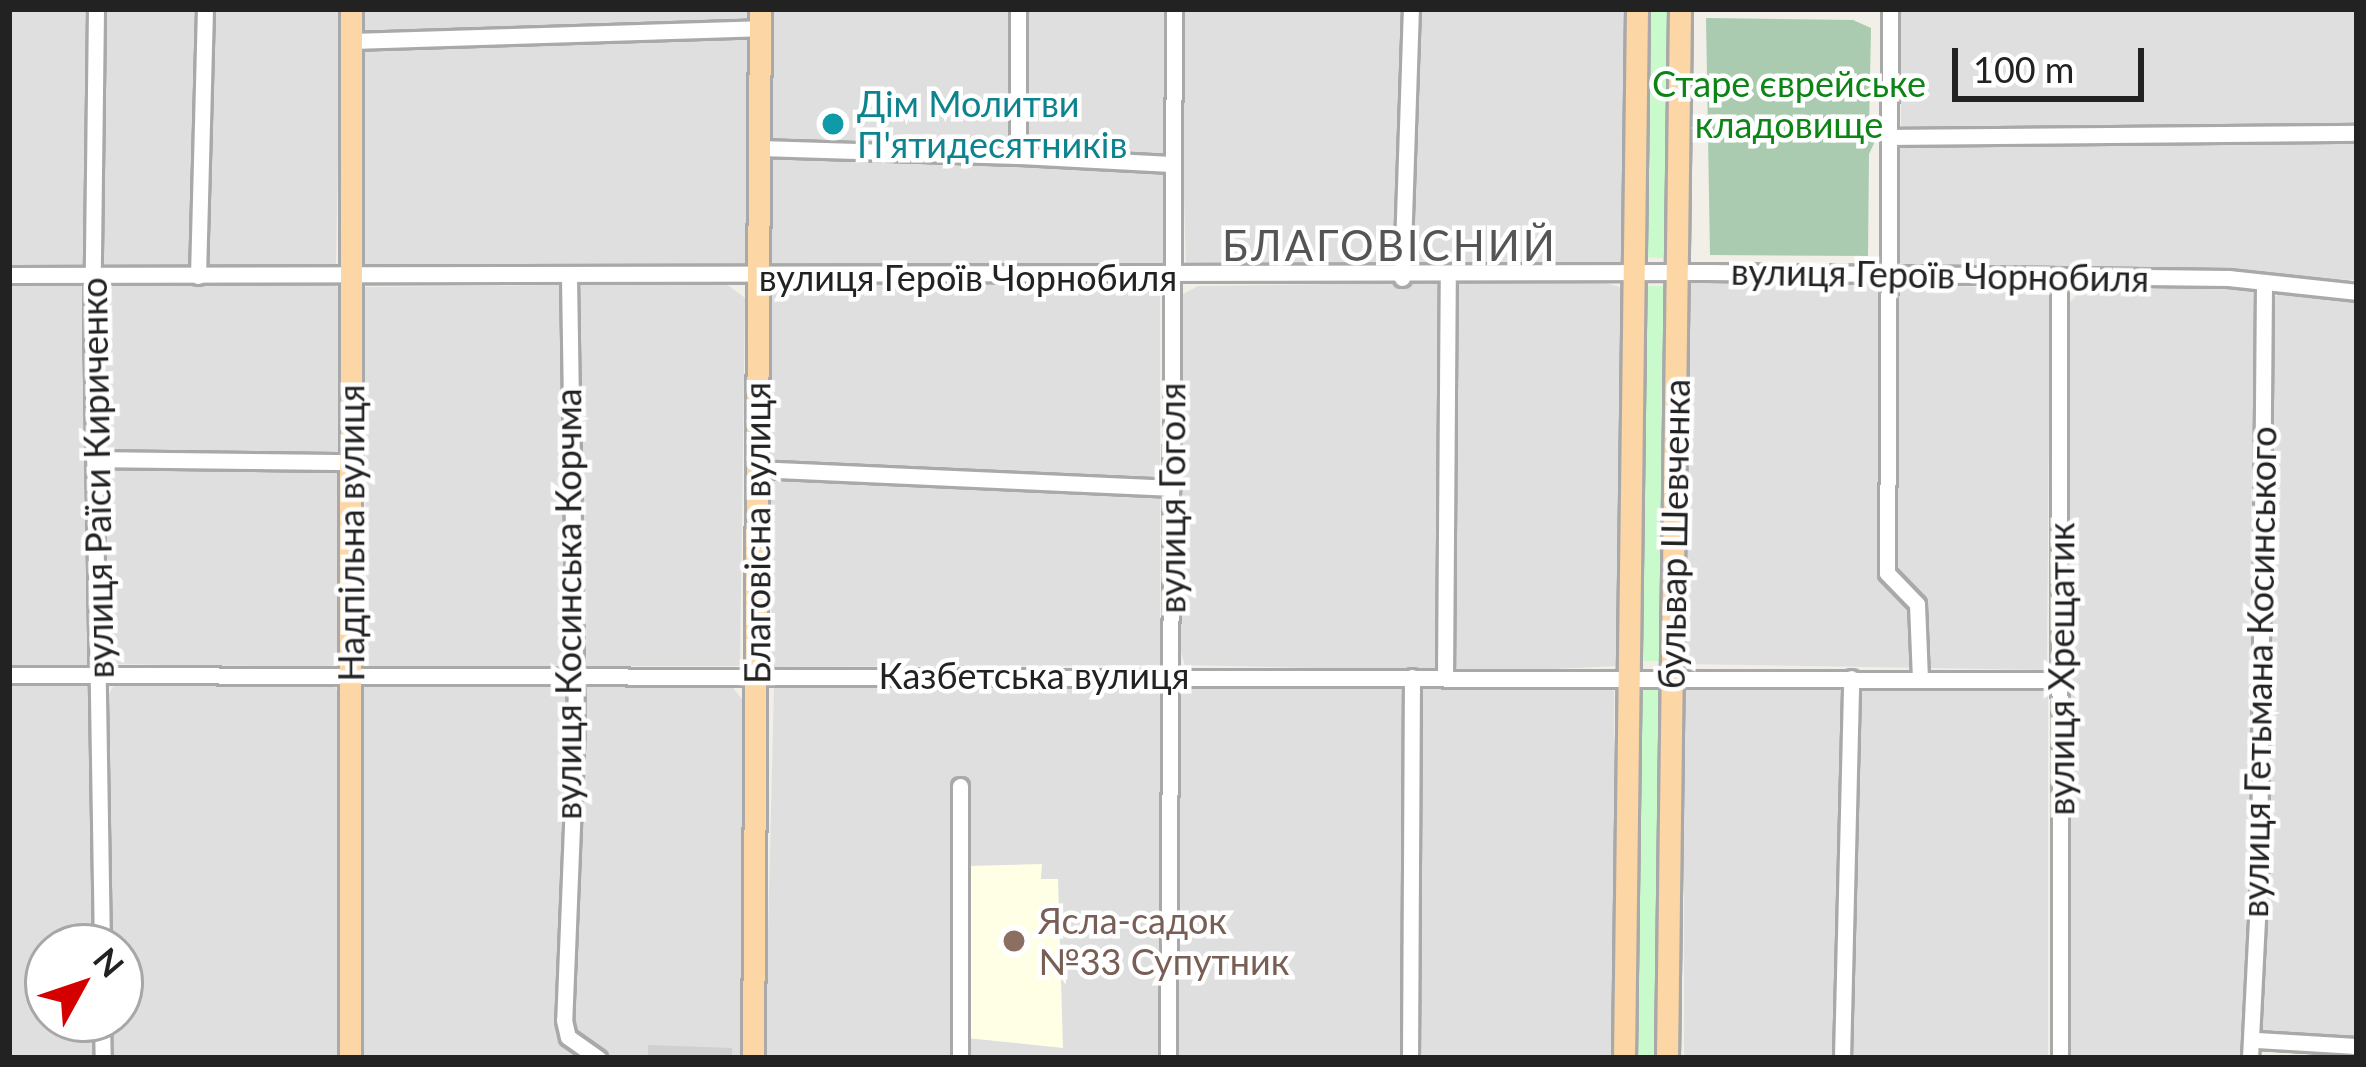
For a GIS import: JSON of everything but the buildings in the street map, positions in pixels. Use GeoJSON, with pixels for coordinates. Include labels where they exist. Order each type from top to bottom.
{"type":"FeatureCollection","features":[{"type":"Feature","properties":{"kind":"main road","name":"Надпільна вулиця"},"geometry":{"type":"LineString","coordinates":[[350,1058],[351,9]]}},
{"type":"Feature","properties":{"kind":"main road","name":"бульвар Шевченка"},"geometry":{"type":"LineString","coordinates":[[1624,1058],[1637,9]]}},
{"type":"Feature","properties":{"kind":"main road","name":"бульвар Шевченка"},"geometry":{"type":"LineString","coordinates":[[1667,1058],[1680,9]]}},
{"type":"Feature","properties":{"kind":"main road","name":"Благовісна вулиця"},"geometry":{"type":"LineString","coordinates":[[753,1058],[760,19]]}},
{"type":"Feature","properties":{"kind":"street","name":"вулиця Раїси Кириченко"},"geometry":{"type":"LineString","coordinates":[[96,9],[94,459],[102,923]]}},
{"type":"Feature","properties":{"kind":"street"},"geometry":{"type":"LineString","coordinates":[[198,276],[205,9]]}},
{"type":"Feature","properties":{"kind":"street"},"geometry":{"type":"LineString","coordinates":[[1018,9],[1018,156]]}},
{"type":"Feature","properties":{"kind":"street","name":"вулиця Гоголя"},"geometry":{"type":"LineString","coordinates":[[1168,1058],[1174,9]]}},
{"type":"Feature","properties":{"kind":"street"},"geometry":{"type":"LineString","coordinates":[[1402,278],[1411,9]]}},
{"type":"Feature","properties":{"kind":"street"},"geometry":{"type":"LineString","coordinates":[[1890,9],[1887,577],[1917,604],[1920,679]]}},
{"type":"Feature","properties":{"kind":"street"},"geometry":{"type":"LineString","coordinates":[[351,41],[760,19]]}},
{"type":"Feature","properties":{"kind":"street"},"geometry":{"type":"LineString","coordinates":[[1891,137],[2357,133]]}},
{"type":"Feature","properties":{"kind":"street"},"geometry":{"type":"LineString","coordinates":[[759,148],[1173,164]]}},
{"type":"Feature","properties":{"kind":"street","name":"вулиця Героїв Чорнобиля"},"geometry":{"type":"LineString","coordinates":[[9,275],[1402,278],[1678,273],[2229,278],[2357,292]]}},
{"type":"Feature","properties":{"kind":"street"},"geometry":{"type":"LineString","coordinates":[[1445,678],[1448,277]]}},
{"type":"Feature","properties":{"kind":"street","name":"вулиця Косинська Корчма"},"geometry":{"type":"LineString","coordinates":[[569,278],[574,678],[564,1020],[568,1037],[598,1058]]}},
{"type":"Feature","properties":{"kind":"street","name":"вулиця Хрещатик"},"geometry":{"type":"LineString","coordinates":[[2059,280],[2060,1058]]}},
{"type":"Feature","properties":{"kind":"street","name":"вулиця Гетьмана Косинського"},"geometry":{"type":"LineString","coordinates":[[2250,1058],[2256,1040],[2264,285]]}},
{"type":"Feature","properties":{"kind":"street"},"geometry":{"type":"LineString","coordinates":[[94,459],[349,462]]}},
{"type":"Feature","properties":{"kind":"street"},"geometry":{"type":"LineString","coordinates":[[757,469],[1172,488]]}},
{"type":"Feature","properties":{"kind":"street","name":"Казбетська вулиця"},"geometry":{"type":"LineString","coordinates":[[9,675],[2060,680]]}},
{"type":"Feature","properties":{"kind":"street"},"geometry":{"type":"LineString","coordinates":[[1410,1058],[1412,676]]}},
{"type":"Feature","properties":{"kind":"street"},"geometry":{"type":"LineString","coordinates":[[1842,1058],[1851,678]]}},
{"type":"Feature","properties":{"kind":"street"},"geometry":{"type":"LineString","coordinates":[[960,786],[960,1058]]}},
{"type":"Feature","properties":{"kind":"street"},"geometry":{"type":"LineString","coordinates":[[2256,1040],[2357,1046]]}},
{"type":"Feature","properties":{"kind":"shaded area"},"geometry":{"type":"Polygon","coordinates":[[[9,9],[94,9],[94,270],[9,270],[9,9]]]}},
{"type":"Feature","properties":{"kind":"shaded area"},"geometry":{"type":"Polygon","coordinates":[[[100,9],[341,9],[336,264],[262,271],[102,266],[100,9]]]}},
{"type":"Feature","properties":{"kind":"shaded area"},"geometry":{"type":"Polygon","coordinates":[[[362,9],[749,9],[749,266],[362,266],[362,9]]]}},
{"type":"Feature","properties":{"kind":"shaded area"},"geometry":{"type":"Polygon","coordinates":[[[771,9],[1165,9],[1165,269],[771,269],[771,9]]]}},
{"type":"Feature","properties":{"kind":"shaded area"},"geometry":{"type":"Polygon","coordinates":[[[1179,9],[1629,9],[1625,261],[1620,268],[1186,267],[1179,9]]]}},
{"type":"Feature","properties":{"kind":"shaded area"},"geometry":{"type":"Polygon","coordinates":[[[1901,9],[2357,9],[2357,131],[1901,131],[1901,9]]]}},
{"type":"Feature","properties":{"kind":"shaded area"},"geometry":{"type":"Polygon","coordinates":[[[2357,136],[2357,280],[1893,268],[1898,143],[2357,136]]]}},
{"type":"Feature","properties":{"kind":"shaded area"},"geometry":{"type":"Polygon","coordinates":[[[9,279],[86,286],[93,663],[81,669],[9,669],[9,279]]]}},
{"type":"Feature","properties":{"kind":"shaded area"},"geometry":{"type":"Polygon","coordinates":[[[1698,279],[2050,289],[2047,670],[1682,664],[1685,287],[1698,279]]]}},
{"type":"Feature","properties":{"kind":"shaded area"},"geometry":{"type":"Polygon","coordinates":[[[1597,280],[1625,289],[1618,666],[1488,672],[1185,665],[1179,646],[1183,294],[1198,286],[1597,280]]]}},
{"type":"Feature","properties":{"kind":"shaded area"},"geometry":{"type":"Polygon","coordinates":[[[106,281],[330,281],[340,289],[340,658],[332,667],[104,664],[97,287],[106,281]]]}},
{"type":"Feature","properties":{"kind":"shaded area"},"geometry":{"type":"Polygon","coordinates":[[[725,283],[745,298],[740,666],[367,666],[364,287],[725,283]]]}},
{"type":"Feature","properties":{"kind":"shaded area"},"geometry":{"type":"Polygon","coordinates":[[[2184,283],[2257,290],[2255,852],[2243,1058],[2067,1058],[2065,307],[2086,286],[2184,283]]]}},
{"type":"Feature","properties":{"kind":"shaded area"},"geometry":{"type":"Polygon","coordinates":[[[787,284],[1141,285],[1160,293],[1160,665],[772,667],[769,301],[773,289],[787,284]]]}},
{"type":"Feature","properties":{"kind":"shaded area"},"geometry":{"type":"Polygon","coordinates":[[[2282,293],[2357,299],[2357,1043],[2265,1034],[2260,1026],[2269,300],[2282,293]]]}},
{"type":"Feature","properties":{"kind":"shaded area"},"geometry":{"type":"Polygon","coordinates":[[[9,681],[91,684],[97,923],[24,923],[24,1043],[99,1043],[99,1058],[9,1058],[9,681]]]}},
{"type":"Feature","properties":{"kind":"shaded area"},"geometry":{"type":"Polygon","coordinates":[[[116,681],[330,682],[340,693],[340,1058],[106,1058],[106,1043],[144,1043],[144,923],[106,923],[105,701],[116,681]]]}},
{"type":"Feature","properties":{"kind":"shaded area"},"geometry":{"type":"Polygon","coordinates":[[[1151,682],[1165,701],[1160,1058],[765,1058],[774,686],[1151,682]]]}},
{"type":"Feature","properties":{"kind":"shaded area"},"geometry":{"type":"Polygon","coordinates":[[[730,684],[745,703],[741,1058],[360,1058],[363,685],[730,684]]]}},
{"type":"Feature","properties":{"kind":"shaded area"},"geometry":{"type":"Polygon","coordinates":[[[1614,684],[1616,1058],[1174,1058],[1179,698],[1187,685],[1614,684]]]}},
{"type":"Feature","properties":{"kind":"shaded area"},"geometry":{"type":"Polygon","coordinates":[[[1684,687],[2048,687],[2048,1058],[1684,1058],[1684,687]]]}},
{"type":"Feature","properties":{"kind":"shaded area","name":"Ясла-садок №33 Супутник"},"geometry":{"type":"Polygon","coordinates":[[[1042,864],[1041,879],[1058,879],[1063,1048],[967,1038],[968,866],[1042,864]]]}},
{"type":"Feature","properties":{"kind":"shaded area"},"geometry":{"type":"Polygon","coordinates":[[[648,1045],[732,1048],[732,1058],[648,1058],[648,1045]]]}},
{"type":"Feature","properties":{"kind":"green space"},"geometry":{"type":"Polygon","coordinates":[[[1643,9],[1673,9],[1666,258],[1642,257],[1643,9]]]}},
{"type":"Feature","properties":{"kind":"green space","name":"Старе єврейське кладовище"},"geometry":{"type":"Polygon","coordinates":[[[1706,18],[1853,20],[1871,28],[1869,130],[1878,135],[1869,154],[1868,256],[1710,255],[1706,18]]]}},
{"type":"Feature","properties":{"kind":"green space"},"geometry":{"type":"Polygon","coordinates":[[[1642,286],[1664,286],[1664,661],[1642,661],[1642,286]]]}},
{"type":"Feature","properties":{"kind":"green space"},"geometry":{"type":"Polygon","coordinates":[[[1638,690],[1663,691],[1660,1058],[1630,1058],[1638,690]]]}},
{"type":"Feature","properties":{"kind":"place","name":"Дім Молитви П'ятидесятників"},"geometry":{"type":"Point","coordinates":[833,124]}},
{"type":"Feature","properties":{"kind":"place","name":"Ясла-садок №33 Супутник"},"geometry":{"type":"Point","coordinates":[1014,941]}},
{"type":"Feature","properties":{"kind":"district","name":"БЛАГОВІСНИЙ"},"geometry":{"type":"Point","coordinates":[1390,245]}}]}
